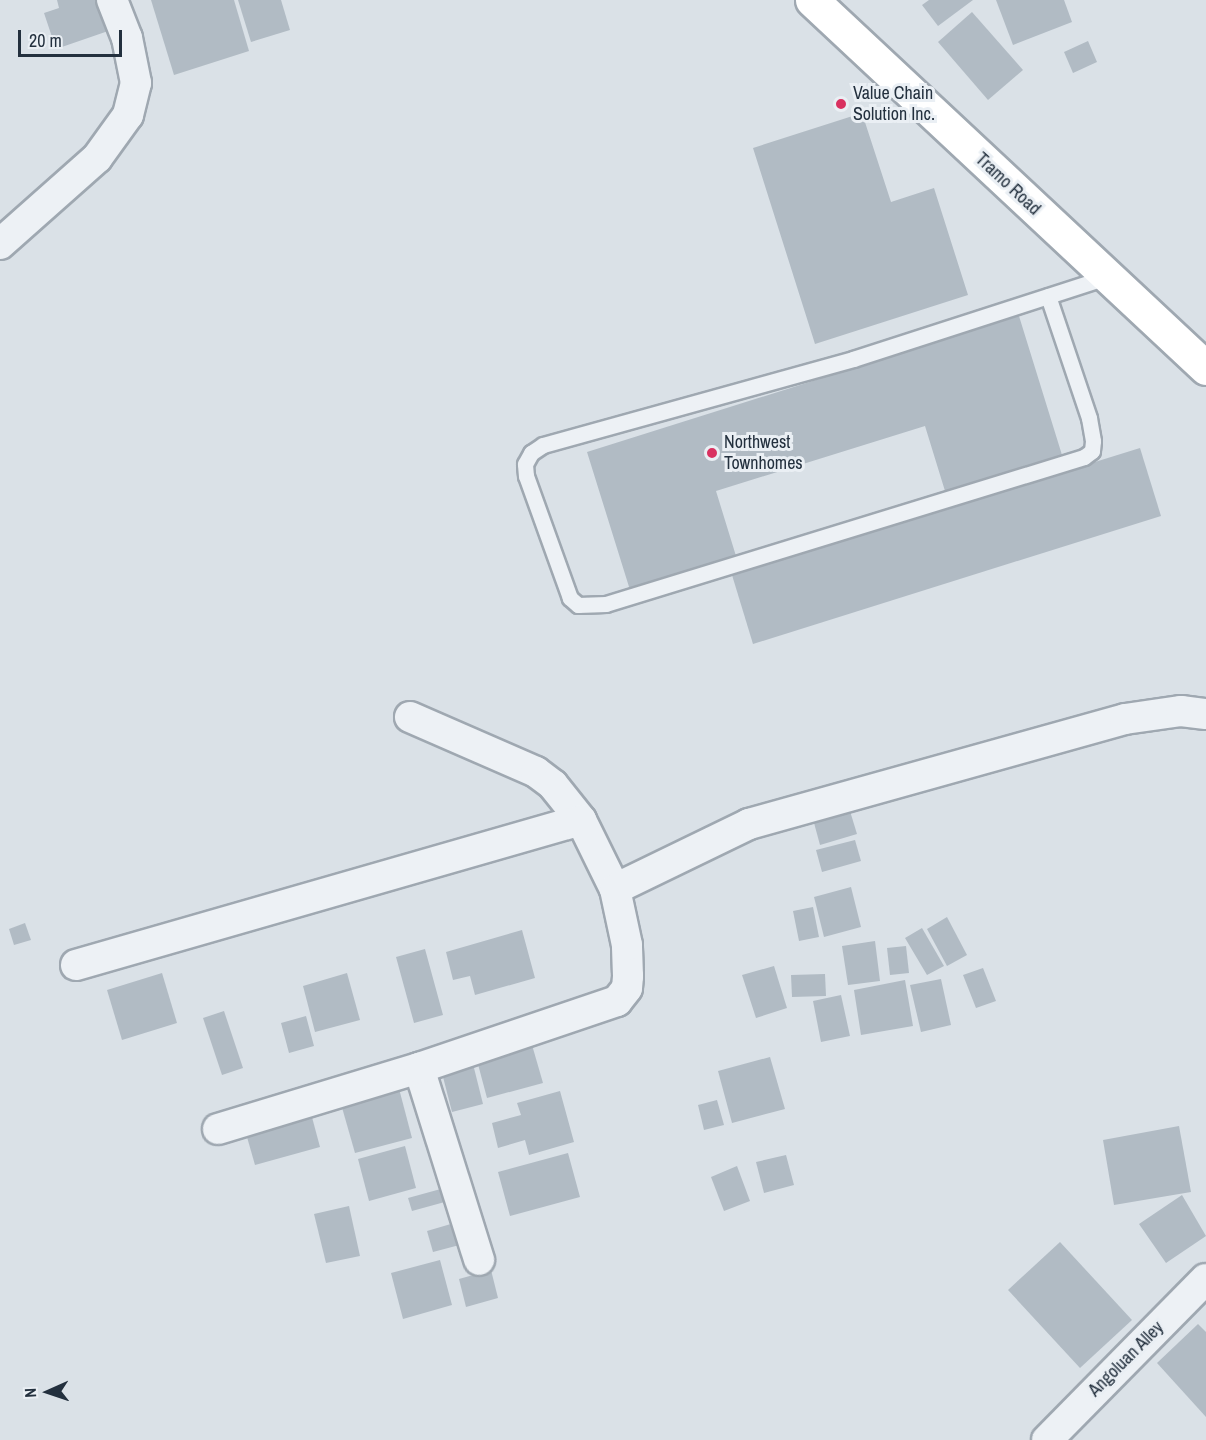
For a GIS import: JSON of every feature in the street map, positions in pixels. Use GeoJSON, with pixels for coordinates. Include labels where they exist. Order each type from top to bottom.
{"type":"FeatureCollection","features":[{"type":"Feature","properties":{"kind":"main road","name":"Tramo Road"},"geometry":{"type":"LineString","coordinates":[[825,4],[1107,277],[1206,368]]}},
{"type":"Feature","properties":{"kind":"street"},"geometry":{"type":"LineString","coordinates":[[0,244],[97,158],[128,115],[136,83],[127,38],[112,0]]}},
{"type":"Feature","properties":{"kind":"street"},"geometry":{"type":"LineString","coordinates":[[615,889],[700,844],[796,808],[1125,719],[1181,711],[1206,714]]}},
{"type":"Feature","properties":{"kind":"street"},"geometry":{"type":"LineString","coordinates":[[218,1128],[419,1068],[599,1009],[623,996],[628,982],[627,945],[615,889],[581,820],[553,785],[536,772],[410,717]]}},
{"type":"Feature","properties":{"kind":"street"},"geometry":{"type":"LineString","coordinates":[[76,965],[581,820]]}},
{"type":"Feature","properties":{"kind":"street"},"geometry":{"type":"LineString","coordinates":[[419,1068],[479,1260]]}},
{"type":"Feature","properties":{"kind":"street","name":"Angoluan Alley"},"geometry":{"type":"LineString","coordinates":[[1047,1440],[1206,1279]]}},
{"type":"Feature","properties":{"kind":"lane"},"geometry":{"type":"LineString","coordinates":[[1048,296],[1089,418],[1093,441],[1092,451],[1084,457],[606,604],[579,605],[570,598],[526,476],[525,464],[531,453],[543,445],[853,359],[1048,296],[1107,277]]}},
{"type":"Feature","properties":{"kind":"building"},"geometry":{"type":"Polygon","coordinates":[[[57,0],[104,0],[114,29],[56,49],[44,13],[59,8],[57,0]]]}},
{"type":"Feature","properties":{"kind":"building"},"geometry":{"type":"Polygon","coordinates":[[[151,0],[234,0],[249,51],[174,75],[151,0]]]}},
{"type":"Feature","properties":{"kind":"building"},"geometry":{"type":"Polygon","coordinates":[[[238,0],[281,0],[290,30],[251,42],[238,0]]]}},
{"type":"Feature","properties":{"kind":"building"},"geometry":{"type":"Polygon","coordinates":[[[929,0],[973,0],[938,26],[922,5],[929,0]]]}},
{"type":"Feature","properties":{"kind":"building"},"geometry":{"type":"Polygon","coordinates":[[[996,0],[1064,0],[1072,22],[1013,45],[996,0]]]}},
{"type":"Feature","properties":{"kind":"building"},"geometry":{"type":"Polygon","coordinates":[[[972,12],[1023,70],[988,100],[938,42],[972,12]]]}},
{"type":"Feature","properties":{"kind":"building"},"geometry":{"type":"Polygon","coordinates":[[[1088,41],[1097,62],[1073,73],[1064,52],[1088,41]]]}},
{"type":"Feature","properties":{"kind":"building"},"geometry":{"type":"Polygon","coordinates":[[[862,113],[891,202],[934,188],[968,295],[815,344],[753,148],[862,113]]]}},
{"type":"Feature","properties":{"kind":"building","name":"Northwest Townhomes"},"geometry":{"type":"Polygon","coordinates":[[[1019,316],[1062,455],[945,491],[925,426],[716,491],[736,556],[630,590],[587,452],[1019,316]]]}},
{"type":"Feature","properties":{"kind":"building"},"geometry":{"type":"Polygon","coordinates":[[[1140,448],[1161,516],[753,644],[732,575],[1140,448]]]}},
{"type":"Feature","properties":{"kind":"building"},"geometry":{"type":"Polygon","coordinates":[[[846,798],[857,834],[820,845],[810,808],[846,798]]]}},
{"type":"Feature","properties":{"kind":"building"},"geometry":{"type":"Polygon","coordinates":[[[855,840],[861,861],[822,872],[816,850],[855,840]]]}},
{"type":"Feature","properties":{"kind":"building"},"geometry":{"type":"Polygon","coordinates":[[[851,887],[861,927],[824,937],[814,897],[851,887]]]}},
{"type":"Feature","properties":{"kind":"building"},"geometry":{"type":"Polygon","coordinates":[[[813,907],[819,937],[799,941],[793,911],[813,907]]]}},
{"type":"Feature","properties":{"kind":"building"},"geometry":{"type":"Polygon","coordinates":[[[947,917],[967,955],[947,966],[927,929],[947,917]]]}},
{"type":"Feature","properties":{"kind":"building"},"geometry":{"type":"Polygon","coordinates":[[[25,923],[31,940],[14,945],[9,929],[25,923]]]}},
{"type":"Feature","properties":{"kind":"building"},"geometry":{"type":"Polygon","coordinates":[[[922,928],[944,966],[927,975],[905,938],[922,928]]]}},
{"type":"Feature","properties":{"kind":"building"},"geometry":{"type":"Polygon","coordinates":[[[522,930],[535,978],[475,995],[470,976],[453,980],[446,952],[522,930]]]}},
{"type":"Feature","properties":{"kind":"building"},"geometry":{"type":"Polygon","coordinates":[[[875,941],[880,981],[848,985],[842,946],[875,941]]]}},
{"type":"Feature","properties":{"kind":"building"},"geometry":{"type":"Polygon","coordinates":[[[906,946],[909,973],[890,975],[887,948],[906,946]]]}},
{"type":"Feature","properties":{"kind":"building"},"geometry":{"type":"Polygon","coordinates":[[[425,949],[443,1015],[414,1023],[396,957],[425,949]]]}},
{"type":"Feature","properties":{"kind":"building"},"geometry":{"type":"Polygon","coordinates":[[[774,966],[787,1008],[756,1018],[742,975],[774,966]]]}},
{"type":"Feature","properties":{"kind":"building"},"geometry":{"type":"Polygon","coordinates":[[[983,968],[996,1001],[976,1008],[963,975],[983,968]]]}},
{"type":"Feature","properties":{"kind":"building"},"geometry":{"type":"Polygon","coordinates":[[[162,973],[177,1023],[122,1040],[107,990],[162,973]]]}},
{"type":"Feature","properties":{"kind":"building"},"geometry":{"type":"Polygon","coordinates":[[[347,973],[360,1020],[315,1032],[303,986],[347,973]]]}},
{"type":"Feature","properties":{"kind":"building"},"geometry":{"type":"Polygon","coordinates":[[[825,974],[826,996],[792,997],[791,975],[825,974]]]}},
{"type":"Feature","properties":{"kind":"building"},"geometry":{"type":"Polygon","coordinates":[[[941,979],[951,1025],[921,1032],[910,985],[941,979]]]}},
{"type":"Feature","properties":{"kind":"building"},"geometry":{"type":"Polygon","coordinates":[[[905,980],[913,1026],[861,1035],[854,990],[905,980]]]}},
{"type":"Feature","properties":{"kind":"building"},"geometry":{"type":"Polygon","coordinates":[[[841,995],[850,1036],[821,1042],[813,1001],[841,995]]]}},
{"type":"Feature","properties":{"kind":"building"},"geometry":{"type":"Polygon","coordinates":[[[224,1011],[243,1068],[222,1075],[203,1018],[224,1011]]]}},
{"type":"Feature","properties":{"kind":"building"},"geometry":{"type":"Polygon","coordinates":[[[306,1016],[314,1046],[289,1053],[281,1023],[306,1016]]]}},
{"type":"Feature","properties":{"kind":"building"},"geometry":{"type":"Polygon","coordinates":[[[530,1038],[543,1083],[487,1098],[475,1053],[530,1038]]]}},
{"type":"Feature","properties":{"kind":"building"},"geometry":{"type":"Polygon","coordinates":[[[770,1057],[785,1109],[732,1123],[718,1071],[770,1057]]]}},
{"type":"Feature","properties":{"kind":"building"},"geometry":{"type":"Polygon","coordinates":[[[472,1060],[483,1104],[452,1112],[441,1069],[472,1060]]]}},
{"type":"Feature","properties":{"kind":"building"},"geometry":{"type":"Polygon","coordinates":[[[397,1081],[412,1138],[355,1153],[339,1097],[397,1081]]]}},
{"type":"Feature","properties":{"kind":"building"},"geometry":{"type":"Polygon","coordinates":[[[560,1091],[574,1142],[529,1155],[525,1140],[498,1148],[492,1123],[521,1115],[517,1103],[560,1091]]]}},
{"type":"Feature","properties":{"kind":"building"},"geometry":{"type":"Polygon","coordinates":[[[717,1100],[724,1125],[704,1130],[698,1105],[717,1100]]]}},
{"type":"Feature","properties":{"kind":"building"},"geometry":{"type":"Polygon","coordinates":[[[309,1106],[320,1147],[255,1165],[243,1123],[309,1106]]]}},
{"type":"Feature","properties":{"kind":"building"},"geometry":{"type":"Polygon","coordinates":[[[1179,1126],[1191,1192],[1114,1205],[1103,1140],[1179,1126]]]}},
{"type":"Feature","properties":{"kind":"building"},"geometry":{"type":"Polygon","coordinates":[[[405,1146],[416,1188],[369,1201],[358,1159],[405,1146]]]}},
{"type":"Feature","properties":{"kind":"building"},"geometry":{"type":"Polygon","coordinates":[[[568,1153],[580,1197],[510,1216],[498,1172],[568,1153]]]}},
{"type":"Feature","properties":{"kind":"building"},"geometry":{"type":"Polygon","coordinates":[[[786,1155],[794,1185],[764,1193],[756,1162],[786,1155]]]}},
{"type":"Feature","properties":{"kind":"building"},"geometry":{"type":"Polygon","coordinates":[[[737,1166],[750,1201],[724,1211],[711,1177],[737,1166]]]}},
{"type":"Feature","properties":{"kind":"building"},"geometry":{"type":"Polygon","coordinates":[[[448,1187],[452,1200],[412,1211],[408,1198],[448,1187]]]}},
{"type":"Feature","properties":{"kind":"building"},"geometry":{"type":"Polygon","coordinates":[[[1182,1195],[1206,1236],[1166,1263],[1139,1224],[1182,1195]]]}},
{"type":"Feature","properties":{"kind":"building"},"geometry":{"type":"Polygon","coordinates":[[[349,1206],[360,1256],[326,1263],[314,1214],[349,1206]]]}},
{"type":"Feature","properties":{"kind":"building"},"geometry":{"type":"Polygon","coordinates":[[[461,1221],[467,1243],[433,1252],[427,1231],[461,1221]]]}},
{"type":"Feature","properties":{"kind":"building"},"geometry":{"type":"Polygon","coordinates":[[[1060,1242],[1132,1320],[1080,1368],[1008,1290],[1060,1242]]]}},
{"type":"Feature","properties":{"kind":"building"},"geometry":{"type":"Polygon","coordinates":[[[440,1260],[452,1305],[403,1319],[391,1273],[440,1260]]]}},
{"type":"Feature","properties":{"kind":"building"},"geometry":{"type":"Polygon","coordinates":[[[491,1270],[498,1298],[466,1307],[459,1279],[491,1270]]]}},
{"type":"Feature","properties":{"kind":"building"},"geometry":{"type":"Polygon","coordinates":[[[1198,1324],[1206,1332],[1206,1417],[1157,1363],[1198,1324]]]}},
{"type":"Feature","properties":{"kind":"place","name":"Value Chain Solution Inc."},"geometry":{"type":"Point","coordinates":[841,104]}},
{"type":"Feature","properties":{"kind":"place","name":"Northwest Townhomes"},"geometry":{"type":"Point","coordinates":[712,453]}}]}
